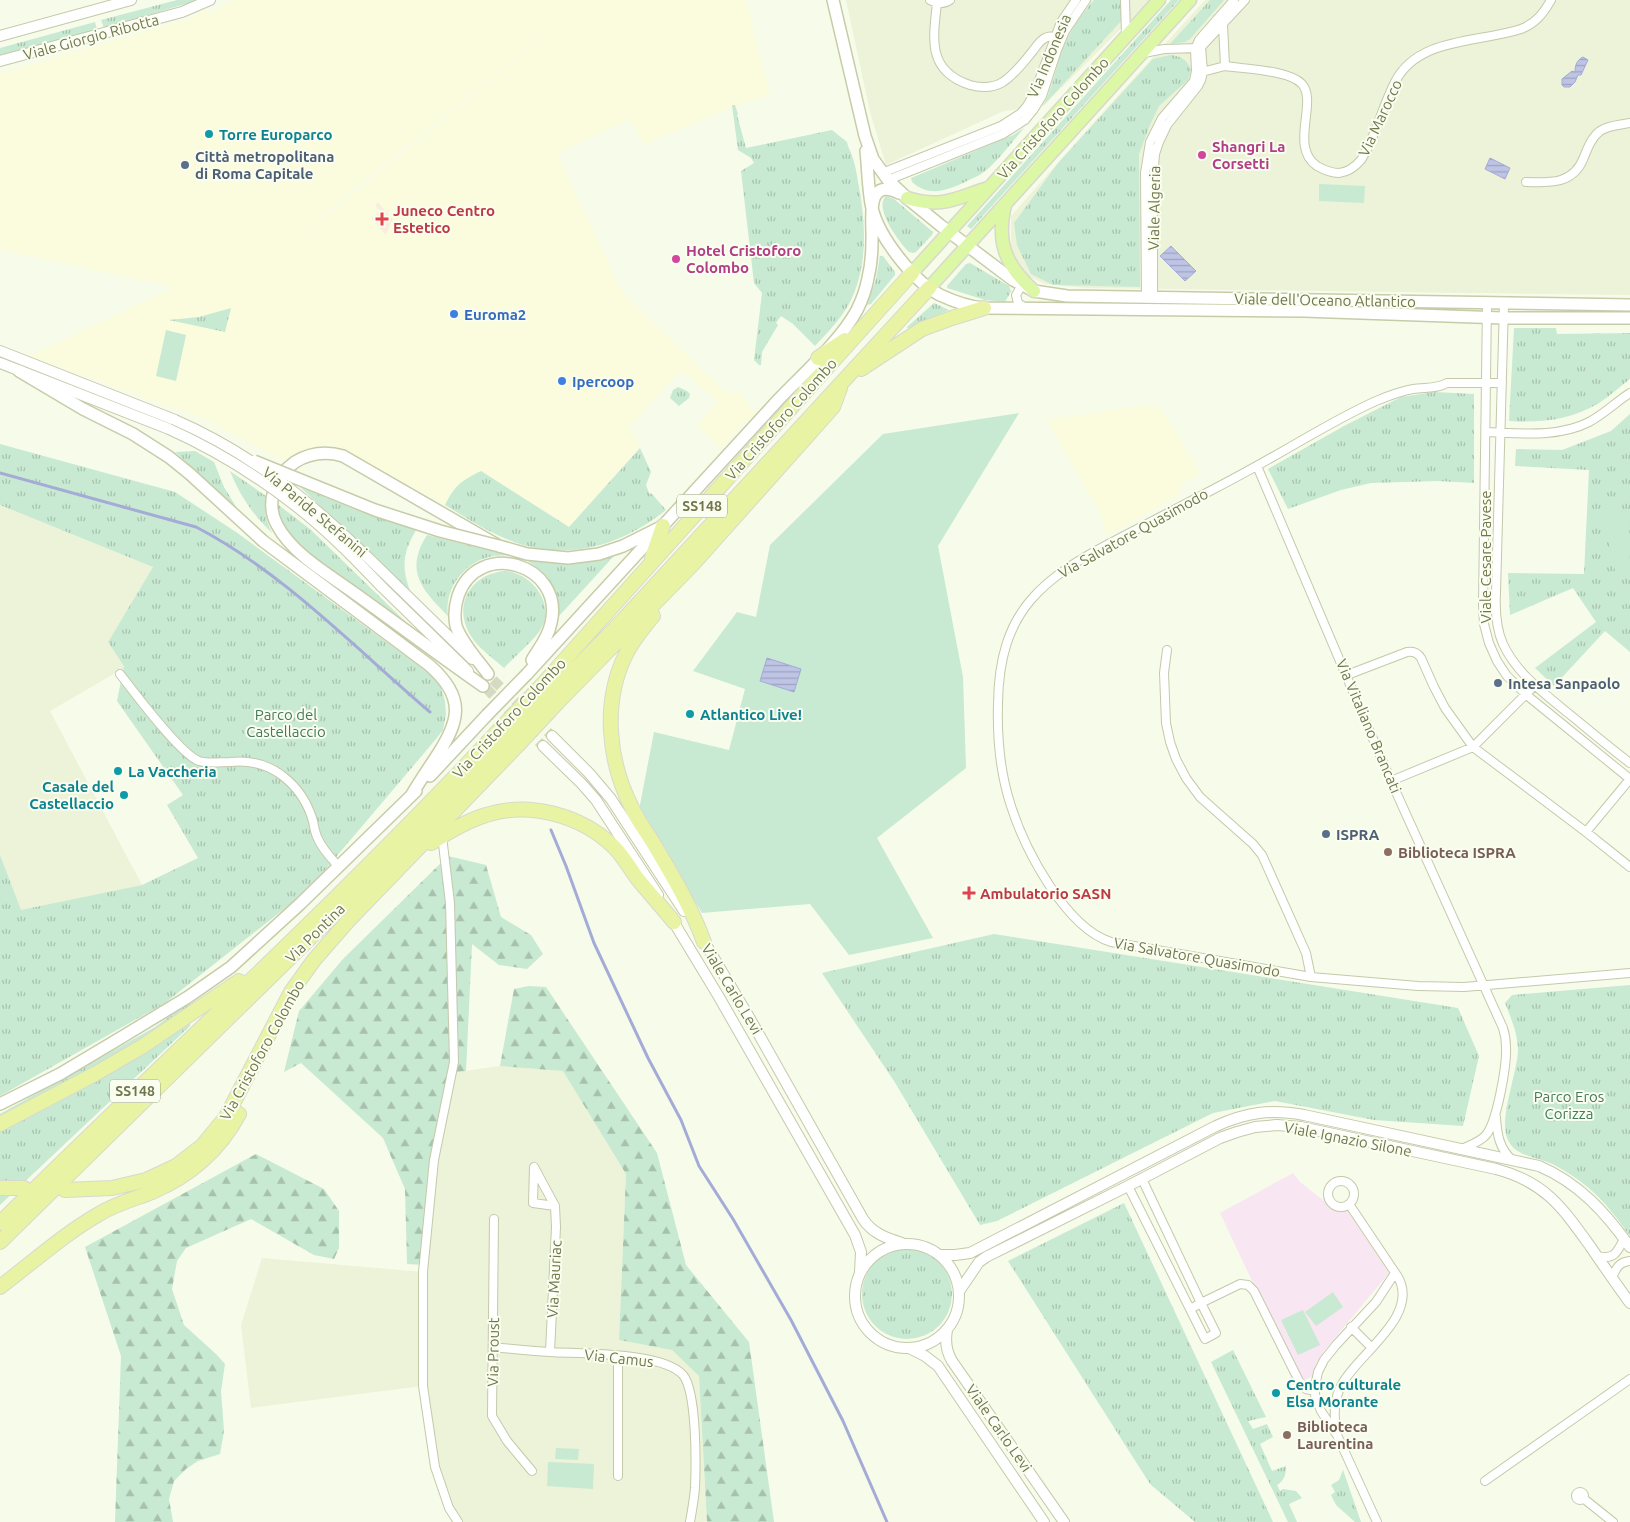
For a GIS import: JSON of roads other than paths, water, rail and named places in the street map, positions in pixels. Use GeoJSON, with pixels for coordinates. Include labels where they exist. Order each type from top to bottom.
{"type":"FeatureCollection","features":[{"type":"Feature","properties":{"kind":"highway","name":"Via Cristoforo Colombo"},"geometry":{"type":"LineString","coordinates":[[549,695],[644,571],[912,273]]}},
{"type":"Feature","properties":{"kind":"highway","name":"Via Cristoforo Colombo"},"geometry":{"type":"LineString","coordinates":[[271,959],[371,862],[509,737],[624,619],[930,288]]}},
{"type":"Feature","properties":{"kind":"highway"},"geometry":{"type":"LineString","coordinates":[[843,381],[918,331],[942,321],[984,308]]}},
{"type":"Feature","properties":{"kind":"highway"},"geometry":{"type":"LineString","coordinates":[[818,358],[864,327]]}},
{"type":"Feature","properties":{"kind":"highway","name":"Via Cristoforo Colombo"},"geometry":{"type":"LineString","coordinates":[[65,1190],[105,1189],[138,1183],[172,1169],[197,1151],[212,1136],[226,1118],[291,992],[323,949],[415,852],[509,737],[549,695],[693,564],[833,407],[843,381]]}},
{"type":"Feature","properties":{"kind":"highway"},"geometry":{"type":"LineString","coordinates":[[644,571],[653,558],[663,526]]}},
{"type":"Feature","properties":{"kind":"highway"},"geometry":{"type":"LineString","coordinates":[[693,564],[684,580],[647,623],[626,654],[613,694],[611,733],[616,769],[627,799],[692,911],[704,942]]}},
{"type":"Feature","properties":{"kind":"highway","name":"Via Pontina"},"geometry":{"type":"LineString","coordinates":[[0,1242],[397,852],[509,737]]}},
{"type":"Feature","properties":{"kind":"highway"},"geometry":{"type":"LineString","coordinates":[[415,852],[476,819],[503,811],[539,811],[563,817],[578,822],[613,846],[674,922]]}},
{"type":"Feature","properties":{"kind":"highway"},"geometry":{"type":"LineString","coordinates":[[0,1124],[95,1074],[143,1046],[271,959]]}},
{"type":"Feature","properties":{"kind":"highway","name":"Via Pontina"},"geometry":{"type":"LineString","coordinates":[[0,1223],[271,959]]}},
{"type":"Feature","properties":{"kind":"highway"},"geometry":{"type":"LineString","coordinates":[[0,1287],[99,1214],[120,1203],[150,1193],[173,1182],[206,1159],[222,1140],[242,1108],[276,1035],[291,992]]}},
{"type":"Feature","properties":{"kind":"highway"},"geometry":{"type":"LineString","coordinates":[[0,1188],[24,1188]]}},
{"type":"Feature","properties":{"kind":"main road"},"geometry":{"type":"LineString","coordinates":[[832,0],[865,136],[873,159],[885,177],[907,198]]}},
{"type":"Feature","properties":{"kind":"main road","name":"Via Cristoforo Colombo"},"geometry":{"type":"LineString","coordinates":[[912,273],[1159,0]]}},
{"type":"Feature","properties":{"kind":"main road","name":"Via Cristoforo Colombo"},"geometry":{"type":"LineString","coordinates":[[930,288],[1190,0]]}},
{"type":"Feature","properties":{"kind":"main road"},"geometry":{"type":"LineString","coordinates":[[865,136],[872,208]]}},
{"type":"Feature","properties":{"kind":"main road"},"geometry":{"type":"LineString","coordinates":[[872,208],[876,196],[883,189],[890,189],[907,198],[929,204],[956,200],[990,187]]}},
{"type":"Feature","properties":{"kind":"main road","name":"Viale dell'Oceano Atlantico"},"geometry":{"type":"LineString","coordinates":[[907,198],[967,246],[1022,285],[1034,291],[1067,296],[1630,305]]}},
{"type":"Feature","properties":{"kind":"main road"},"geometry":{"type":"LineString","coordinates":[[1006,203],[1001,226],[1006,255],[1016,273],[1034,291]]}},
{"type":"Feature","properties":{"kind":"main road","name":"Via Cristoforo Colombo"},"geometry":{"type":"LineString","coordinates":[[0,1104],[60,1074],[212,981],[254,948],[411,796],[527,674],[852,319],[863,296],[871,259],[872,208]]}},
{"type":"Feature","properties":{"kind":"main road","name":"Viale dell'Oceano Atlantico"},"geometry":{"type":"LineString","coordinates":[[872,208],[888,243],[912,273],[939,294],[969,306],[984,308],[1304,311],[1504,318],[1630,318]]}},
{"type":"Feature","properties":{"kind":"main road"},"geometry":{"type":"LineString","coordinates":[[19,371],[83,409],[133,434],[169,457],[269,546],[442,676],[451,689],[454,699],[456,708],[454,723],[448,739],[411,796]]}},
{"type":"Feature","properties":{"kind":"main road"},"geometry":{"type":"LineString","coordinates":[[488,682],[315,564],[292,546],[277,526],[272,513],[272,496],[279,479],[288,468],[299,460],[318,454],[333,454],[350,459],[499,546]]}},
{"type":"Feature","properties":{"kind":"main road"},"geometry":{"type":"LineString","coordinates":[[254,462],[375,510],[434,529],[538,556],[578,557],[599,554],[624,546],[663,526]]}},
{"type":"Feature","properties":{"kind":"main road"},"geometry":{"type":"LineString","coordinates":[[488,682],[458,631],[455,617],[456,606],[462,588],[471,576],[484,567],[504,563],[521,566],[537,575],[544,585],[551,602],[553,616],[551,626],[544,642],[532,660],[527,674]]}},
{"type":"Feature","properties":{"kind":"street"},"geometry":{"type":"LineString","coordinates":[[0,36],[131,0]]}},
{"type":"Feature","properties":{"kind":"street","name":"Viale Giorgio Ribotta"},"geometry":{"type":"LineString","coordinates":[[0,61],[182,12],[210,0]]}},
{"type":"Feature","properties":{"kind":"street"},"geometry":{"type":"LineString","coordinates":[[950,0],[942,3],[933,2],[934,44],[939,63],[951,76],[973,86],[988,87],[1002,82],[1017,70],[1042,40],[1048,36],[1058,38]]}},
{"type":"Feature","properties":{"kind":"street","name":"Via Indonesia"},"geometry":{"type":"LineString","coordinates":[[885,177],[943,153],[1003,134],[1027,118],[1042,96],[1066,14],[1076,0]]}},
{"type":"Feature","properties":{"kind":"street","name":"Via Indonesia"},"geometry":{"type":"LineString","coordinates":[[1058,38],[1086,0]]}},
{"type":"Feature","properties":{"kind":"street"},"geometry":{"type":"LineString","coordinates":[[1125,0],[1126,36]]}},
{"type":"Feature","properties":{"kind":"street"},"geometry":{"type":"LineString","coordinates":[[1142,53],[1169,48],[1198,48],[1220,22],[1234,0]]}},
{"type":"Feature","properties":{"kind":"street"},"geometry":{"type":"LineString","coordinates":[[1220,22],[1245,0]]}},
{"type":"Feature","properties":{"kind":"street","name":"Via Marocco"},"geometry":{"type":"LineString","coordinates":[[1225,66],[1284,74],[1301,82],[1306,92],[1304,143],[1307,156],[1312,162],[1325,170],[1344,172],[1354,167],[1363,156],[1395,82],[1402,70],[1410,62],[1421,54],[1440,47],[1521,29],[1539,18],[1550,0]]}},
{"type":"Feature","properties":{"kind":"street"},"geometry":{"type":"LineString","coordinates":[[1199,73],[1225,66],[1220,22]]}},
{"type":"Feature","properties":{"kind":"street","name":"Viale Algeria"},"geometry":{"type":"LineString","coordinates":[[1149,297],[1149,194],[1153,169],[1159,142],[1171,119],[1199,84],[1198,48]]}},
{"type":"Feature","properties":{"kind":"street"},"geometry":{"type":"LineString","coordinates":[[1526,182],[1554,182],[1572,175],[1578,169],[1597,134],[1610,127],[1630,123]]}},
{"type":"Feature","properties":{"kind":"street"},"geometry":{"type":"LineString","coordinates":[[1022,285],[1017,292],[1016,298],[1019,304],[1025,308]]}},
{"type":"Feature","properties":{"kind":"street","name":"Viale Cesare Pavese"},"geometry":{"type":"LineString","coordinates":[[1488,303],[1484,620],[1488,639],[1497,661],[1507,676],[1526,695],[1630,779]]}},
{"type":"Feature","properties":{"kind":"street","name":"Viale Cesare Pavese"},"geometry":{"type":"LineString","coordinates":[[1504,303],[1496,592],[1496,620],[1499,634],[1510,658],[1519,670],[1630,764]]}},
{"type":"Feature","properties":{"kind":"street","name":"Via Paride Stefanini"},"geometry":{"type":"LineString","coordinates":[[0,351],[172,424],[287,499],[385,582]]}},
{"type":"Feature","properties":{"kind":"street","name":"Via Paride Stefanini"},"geometry":{"type":"LineString","coordinates":[[0,363],[222,442],[254,462],[288,486],[319,512],[385,582],[488,682]]}},
{"type":"Feature","properties":{"kind":"street","name":"Via Salvatore Quasimodo"},"geometry":{"type":"LineString","coordinates":[[1502,384],[1447,383],[1442,386],[1414,389],[1388,396],[1339,419],[1257,466],[1080,559],[1052,578],[1034,594],[1018,616],[1002,657],[998,687],[999,753],[1005,785],[1026,842],[1061,901],[1077,920],[1093,934],[1106,941],[1311,977],[1418,986],[1454,987],[1630,974]]}},
{"type":"Feature","properties":{"kind":"street"},"geometry":{"type":"LineString","coordinates":[[1486,432],[1548,432],[1577,427],[1601,415],[1630,392]]}},
{"type":"Feature","properties":{"kind":"street","name":"Via Vitaliano Brancati"},"geometry":{"type":"LineString","coordinates":[[1257,466],[1391,780],[1503,1028],[1506,1044],[1505,1063],[1496,1113]]}},
{"type":"Feature","properties":{"kind":"street"},"geometry":{"type":"LineString","coordinates":[[1167,650],[1164,673],[1166,723],[1176,759],[1186,778],[1198,794],[1253,844],[1262,855],[1306,953],[1311,977]]}},
{"type":"Feature","properties":{"kind":"street"},"geometry":{"type":"LineString","coordinates":[[1347,675],[1407,652],[1418,654],[1422,658],[1445,708],[1473,747],[1630,867]]}},
{"type":"Feature","properties":{"kind":"street"},"geometry":{"type":"LineString","coordinates":[[120,674],[147,709],[193,758],[207,762],[254,763],[271,768],[285,778],[296,788],[306,804],[323,849],[339,866]]}},
{"type":"Feature","properties":{"kind":"street"},"geometry":{"type":"LineString","coordinates":[[1391,780],[1473,747],[1535,685]]}},
{"type":"Feature","properties":{"kind":"street","name":"Viale Carlo Levi"},"geometry":{"type":"LineString","coordinates":[[552,736],[611,799],[704,942],[750,1016],[863,1219],[876,1233],[902,1243]]}},
{"type":"Feature","properties":{"kind":"street","name":"Viale Carlo Levi"},"geometry":{"type":"LineString","coordinates":[[543,746],[596,800],[674,922],[855,1235],[861,1252],[860,1272]]}},
{"type":"Feature","properties":{"kind":"street"},"geometry":{"type":"LineString","coordinates":[[1586,832],[1630,779]]}},
{"type":"Feature","properties":{"kind":"street"},"geometry":{"type":"LineString","coordinates":[[442,836],[450,903],[454,1062],[434,1160],[423,1272],[422,1386],[435,1467],[449,1508],[458,1522]]}},
{"type":"Feature","properties":{"kind":"street","name":"Viale Ignazio Silone"},"geometry":{"type":"LineString","coordinates":[[940,1254],[970,1253],[1208,1130],[1237,1117],[1252,1113],[1274,1111],[1304,1115],[1540,1166],[1571,1184],[1598,1206],[1627,1243]]}},
{"type":"Feature","properties":{"kind":"street"},"geometry":{"type":"LineString","coordinates":[[1462,1149],[1486,1135],[1496,1113]]}},
{"type":"Feature","properties":{"kind":"street"},"geometry":{"type":"LineString","coordinates":[[1496,1113],[1499,1142],[1512,1160]]}},
{"type":"Feature","properties":{"kind":"street","name":"Viale Ignazio Silone"},"geometry":{"type":"LineString","coordinates":[[960,1290],[979,1262],[986,1257],[1212,1142],[1237,1132],[1263,1126],[1284,1125],[1496,1169],[1521,1177],[1544,1191],[1560,1206],[1630,1303]]}},
{"type":"Feature","properties":{"kind":"street","name":"Via Mauriac"},"geometry":{"type":"LineString","coordinates":[[550,1352],[556,1227],[555,1206],[534,1167],[533,1203],[555,1206]]}},
{"type":"Feature","properties":{"kind":"street"},"geometry":{"type":"LineString","coordinates":[[1128,1186],[1205,1339],[1216,1334],[1142,1179]]}},
{"type":"Feature","properties":{"kind":"street"},"geometry":{"type":"LineString","coordinates":[[1337,1435],[1335,1411],[1339,1390],[1350,1371],[1390,1327],[1400,1308],[1403,1297],[1403,1289],[1395,1273],[1349,1204]]}},
{"type":"Feature","properties":{"kind":"street","name":"Via Proust"},"geometry":{"type":"LineString","coordinates":[[494,1219],[492,1416],[507,1441],[532,1471]]}},
{"type":"Feature","properties":{"kind":"street"},"geometry":{"type":"LineString","coordinates":[[902,1243],[922,1245],[940,1254],[955,1274],[960,1290],[958,1309],[947,1330],[923,1346],[910,1348],[898,1348],[883,1342],[870,1333],[858,1315],[854,1298],[856,1282],[869,1259],[881,1249],[902,1243]]}},
{"type":"Feature","properties":{"kind":"street"},"geometry":{"type":"LineString","coordinates":[[1597,1256],[1608,1258],[1627,1243]]}},
{"type":"Feature","properties":{"kind":"street"},"geometry":{"type":"LineString","coordinates":[[1612,1278],[1621,1263],[1630,1261]]}},
{"type":"Feature","properties":{"kind":"street"},"geometry":{"type":"LineString","coordinates":[[1377,1522],[1337,1435],[1321,1411],[1315,1392],[1322,1364],[1351,1327],[1376,1302],[1395,1273]]}},
{"type":"Feature","properties":{"kind":"street"},"geometry":{"type":"LineString","coordinates":[[1190,1308],[1240,1284],[1248,1284],[1254,1291],[1298,1381],[1306,1389],[1315,1392]]}},
{"type":"Feature","properties":{"kind":"street"},"geometry":{"type":"LineString","coordinates":[[1351,1327],[1371,1347]]}},
{"type":"Feature","properties":{"kind":"street","name":"Viale Carlo Levi"},"geometry":{"type":"LineString","coordinates":[[947,1330],[946,1341],[952,1361],[1064,1522]]}},
{"type":"Feature","properties":{"kind":"street","name":"Via Camus"},"geometry":{"type":"LineString","coordinates":[[493,1347],[618,1356],[655,1361],[666,1364],[684,1376],[692,1398],[694,1439],[695,1489],[690,1522]]}},
{"type":"Feature","properties":{"kind":"street","name":"Viale Carlo Levi"},"geometry":{"type":"LineString","coordinates":[[910,1348],[930,1359],[938,1366],[1044,1522]]}},
{"type":"Feature","properties":{"kind":"street"},"geometry":{"type":"LineString","coordinates":[[618,1356],[618,1476]]}},
{"type":"Feature","properties":{"kind":"street"},"geometry":{"type":"LineString","coordinates":[[1486,1481],[1630,1379]]}},
{"type":"Feature","properties":{"kind":"street"},"geometry":{"type":"LineString","coordinates":[[1583,1498],[1613,1522]]}},
{"type":"Feature","properties":{"kind":"water"},"geometry":{"type":"Polygon","coordinates":[[[1583,57],[1588,60],[1581,75],[1578,75],[1570,87],[1564,87],[1562,79],[1572,71],[1575,72],[1577,63],[1583,57]]]}},
{"type":"Feature","properties":{"kind":"water"},"geometry":{"type":"Polygon","coordinates":[[[1490,158],[1510,168],[1505,179],[1485,169],[1490,158]]]}},
{"type":"Feature","properties":{"kind":"water"},"geometry":{"type":"Polygon","coordinates":[[[1171,246],[1196,271],[1185,281],[1160,256],[1171,246]]]}},
{"type":"Feature","properties":{"kind":"water"},"geometry":{"type":"Polygon","coordinates":[[[767,658],[801,669],[794,692],[760,681],[767,658]]]}},
{"type":"Feature","properties":{"kind":"waterway"},"geometry":{"type":"LineString","coordinates":[[0,473],[196,527],[228,545],[289,589],[430,712]]}},
{"type":"Feature","properties":{"kind":"waterway"},"geometry":{"type":"LineString","coordinates":[[551,830],[594,943],[648,1058],[681,1120],[699,1166],[733,1219],[791,1320],[843,1421],[887,1522]]}},
{"type":"Feature","properties":{"kind":"tunnel"},"geometry":{"type":"LineString","coordinates":[[493,680],[552,736]]}},
{"type":"Feature","properties":{"kind":"tunnel"},"geometry":{"type":"LineString","coordinates":[[486,688],[543,746]]}},
{"type":"Feature","properties":{"kind":"place","name":"Torre Europarco"},"geometry":{"type":"Point","coordinates":[209,134]}},
{"type":"Feature","properties":{"kind":"place","name":"Shangri La Corsetti"},"geometry":{"type":"Point","coordinates":[1202,155]}},
{"type":"Feature","properties":{"kind":"place","name":"Città metropolitana di Roma Capitale"},"geometry":{"type":"Point","coordinates":[185,165]}},
{"type":"Feature","properties":{"kind":"place","name":"Juneco Centro Estetico"},"geometry":{"type":"Point","coordinates":[382,219]}},
{"type":"Feature","properties":{"kind":"place","name":"Hotel Cristoforo Colombo"},"geometry":{"type":"Point","coordinates":[676,259]}},
{"type":"Feature","properties":{"kind":"place","name":"Euroma2"},"geometry":{"type":"Point","coordinates":[454,314]}},
{"type":"Feature","properties":{"kind":"place","name":"Ipercoop"},"geometry":{"type":"Point","coordinates":[562,381]}},
{"type":"Feature","properties":{"kind":"place","name":"Intesa Sanpaolo"},"geometry":{"type":"Point","coordinates":[1498,683]}},
{"type":"Feature","properties":{"kind":"place","name":"Atlantico Live!"},"geometry":{"type":"Point","coordinates":[690,714]}},
{"type":"Feature","properties":{"kind":"place","name":"La Vaccheria"},"geometry":{"type":"Point","coordinates":[118,771]}},
{"type":"Feature","properties":{"kind":"place","name":"Casale del Castellaccio"},"geometry":{"type":"Point","coordinates":[124,795]}},
{"type":"Feature","properties":{"kind":"place","name":"ISPRA"},"geometry":{"type":"Point","coordinates":[1326,834]}},
{"type":"Feature","properties":{"kind":"place","name":"Biblioteca ISPRA"},"geometry":{"type":"Point","coordinates":[1388,852]}},
{"type":"Feature","properties":{"kind":"place","name":"Ambulatorio SASN"},"geometry":{"type":"Point","coordinates":[969,893]}},
{"type":"Feature","properties":{"kind":"place","name":"Centro culturale Elsa Morante"},"geometry":{"type":"Point","coordinates":[1276,1393]}},
{"type":"Feature","properties":{"kind":"place","name":"Biblioteca Laurentina"},"geometry":{"type":"Point","coordinates":[1287,1435]}},
{"type":"Feature","properties":{"kind":"park label","name":"Parco del Castellaccio"},"geometry":{"type":"Point","coordinates":[286,722]}},
{"type":"Feature","properties":{"kind":"park label","name":"Parco Eros Corizza"},"geometry":{"type":"Point","coordinates":[1569,1104]}}]}
